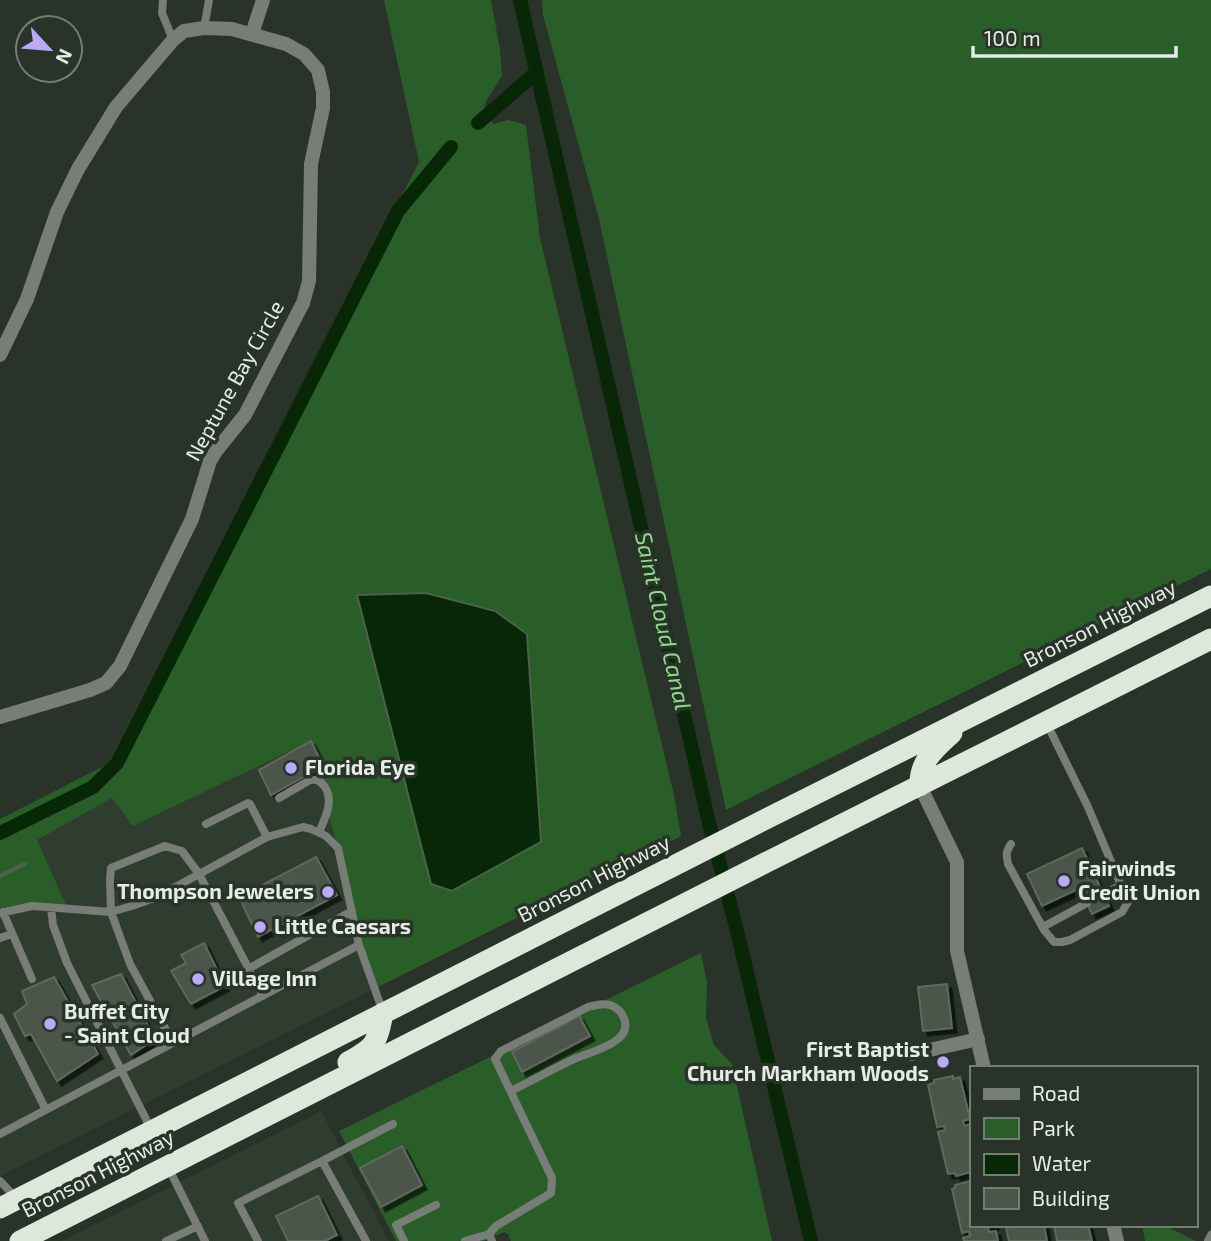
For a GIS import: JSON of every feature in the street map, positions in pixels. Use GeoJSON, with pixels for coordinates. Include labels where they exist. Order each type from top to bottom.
{"type":"FeatureCollection","features":[{"type":"Feature","properties":{"kind":"highway","name":"Bronson Highway"},"geometry":{"type":"LineString","coordinates":[[9,1203],[1211,596]]}},
{"type":"Feature","properties":{"kind":"highway","name":"Bronson Highway"},"geometry":{"type":"LineString","coordinates":[[27,1239],[1211,639]]}},
{"type":"Feature","properties":{"kind":"highway"},"geometry":{"type":"LineString","coordinates":[[920,786],[922,768],[927,759],[965,719]]}},
{"type":"Feature","properties":{"kind":"highway"},"geometry":{"type":"LineString","coordinates":[[257,1121],[300,1089],[370,1049],[379,1033],[383,1013]]}},
{"type":"Feature","properties":{"kind":"street"},"geometry":{"type":"LineString","coordinates":[[252,34],[263,0]]}},
{"type":"Feature","properties":{"kind":"street","name":"Neptune Bay Circle"},"geometry":{"type":"LineString","coordinates":[[0,355],[27,299],[57,212],[78,169],[116,107],[173,40],[184,31],[204,28],[232,29],[286,44],[304,54],[318,70],[322,83],[323,108],[311,164],[309,281],[303,303],[245,415],[210,461],[192,519],[120,666],[106,683],[90,690],[0,717]]}},
{"type":"Feature","properties":{"kind":"street"},"geometry":{"type":"LineString","coordinates":[[920,786],[957,862],[957,951],[984,1066]]}},
{"type":"Feature","properties":{"kind":"street"},"geometry":{"type":"LineString","coordinates":[[912,1054],[978,1039]]}},
{"type":"Feature","properties":{"kind":"lane"},"geometry":{"type":"LineString","coordinates":[[163,0],[162,13],[173,40]]}},
{"type":"Feature","properties":{"kind":"lane"},"geometry":{"type":"LineString","coordinates":[[204,28],[209,0]]}},
{"type":"Feature","properties":{"kind":"lane"},"geometry":{"type":"LineString","coordinates":[[1011,845],[1007,850],[1008,863],[1042,927],[1054,942],[1070,940],[1122,912],[1128,902],[1088,807],[1046,722]]}},
{"type":"Feature","properties":{"kind":"lane"},"geometry":{"type":"LineString","coordinates":[[279,798],[310,780],[319,781],[327,791],[329,806],[318,832]]}},
{"type":"Feature","properties":{"kind":"lane"},"geometry":{"type":"LineString","coordinates":[[206,824],[248,803],[267,836]]}},
{"type":"Feature","properties":{"kind":"lane"},"geometry":{"type":"LineString","coordinates":[[32,979],[1,913],[32,906],[111,912],[159,896],[267,836],[303,827],[326,836],[338,848],[359,945],[383,1013]]}},
{"type":"Feature","properties":{"kind":"lane"},"geometry":{"type":"LineString","coordinates":[[173,1043],[130,964],[111,912],[111,868],[165,846],[182,851],[199,874],[262,996]]}},
{"type":"Feature","properties":{"kind":"lane"},"geometry":{"type":"LineString","coordinates":[[1104,894],[1121,885]]}},
{"type":"Feature","properties":{"kind":"lane"},"geometry":{"type":"LineString","coordinates":[[1042,927],[1087,903]]}},
{"type":"Feature","properties":{"kind":"lane"},"geometry":{"type":"LineString","coordinates":[[51,908],[53,925],[67,963],[152,1130]]}},
{"type":"Feature","properties":{"kind":"lane"},"geometry":{"type":"LineString","coordinates":[[248,969],[352,911]]}},
{"type":"Feature","properties":{"kind":"lane"},"geometry":{"type":"LineString","coordinates":[[0,938],[12,934]]}},
{"type":"Feature","properties":{"kind":"lane"},"geometry":{"type":"LineString","coordinates":[[0,1134],[359,945]]}},
{"type":"Feature","properties":{"kind":"lane"},"geometry":{"type":"LineString","coordinates":[[465,1241],[490,1238],[496,1226],[551,1193],[552,1178],[495,1059],[501,1051],[588,1007],[599,1004],[611,1006],[622,1013],[625,1031],[619,1039],[511,1091]]}},
{"type":"Feature","properties":{"kind":"lane"},"geometry":{"type":"LineString","coordinates":[[0,1018],[46,1110]]}},
{"type":"Feature","properties":{"kind":"lane"},"geometry":{"type":"LineString","coordinates":[[258,1241],[238,1203],[393,1124]]}},
{"type":"Feature","properties":{"kind":"lane"},"geometry":{"type":"LineString","coordinates":[[322,1161],[366,1241]]}},
{"type":"Feature","properties":{"kind":"lane"},"geometry":{"type":"LineString","coordinates":[[168,1166],[205,1241]]}},
{"type":"Feature","properties":{"kind":"lane"},"geometry":{"type":"LineString","coordinates":[[0,1181],[9,1203]]}},
{"type":"Feature","properties":{"kind":"lane"},"geometry":{"type":"LineString","coordinates":[[404,1241],[396,1225],[436,1205]]}},
{"type":"Feature","properties":{"kind":"lane"},"geometry":{"type":"LineString","coordinates":[[166,1241],[198,1226]]}},
{"type":"Feature","properties":{"kind":"lane"},"geometry":{"type":"LineString","coordinates":[[1208,1241],[1211,1235]]}},
{"type":"Feature","properties":{"kind":"shaded area"},"geometry":{"type":"Polygon","coordinates":[[[311,740],[372,990],[0,1176],[0,908],[69,910],[36,840],[112,798],[134,826],[311,740]]]}},
{"type":"Feature","properties":{"kind":"shaded area"},"geometry":{"type":"Polygon","coordinates":[[[321,1111],[389,1241],[62,1241],[321,1111]]]}},
{"type":"Feature","properties":{"kind":"green space"},"geometry":{"type":"Polygon","coordinates":[[[384,0],[491,0],[502,76],[486,101],[483,116],[494,124],[508,120],[526,125],[540,238],[674,795],[681,836],[372,990],[311,741],[133,826],[112,798],[37,840],[69,911],[0,908],[0,819],[108,764],[419,162],[384,0]]]}},
{"type":"Feature","properties":{"kind":"green space"},"geometry":{"type":"Polygon","coordinates":[[[542,0],[1211,0],[1211,569],[726,810],[599,219],[543,15],[542,0]]]}},
{"type":"Feature","properties":{"kind":"green space"},"geometry":{"type":"Polygon","coordinates":[[[701,953],[707,983],[706,1018],[714,1045],[732,1064],[772,1241],[511,1241],[504,1232],[484,1241],[396,1241],[339,1131],[701,953]]]}},
{"type":"Feature","properties":{"kind":"green space"},"geometry":{"type":"Polygon","coordinates":[[[1142,1227],[1168,1227],[1196,1241],[1145,1241],[1142,1227]]]}},
{"type":"Feature","properties":{"kind":"water"},"geometry":{"type":"Polygon","coordinates":[[[426,593],[495,611],[527,634],[541,842],[452,891],[431,884],[357,595],[426,593]]]}},
{"type":"Feature","properties":{"kind":"building","name":"Florida Eye"},"geometry":{"type":"Polygon","coordinates":[[[311,741],[323,766],[271,795],[259,770],[311,741]]]}},
{"type":"Feature","properties":{"kind":"building","name":"Fairwinds Credit Union"},"geometry":{"type":"Polygon","coordinates":[[[1082,848],[1109,906],[1092,914],[1080,888],[1042,906],[1027,874],[1082,848]]]}},
{"type":"Feature","properties":{"kind":"building"},"geometry":{"type":"Polygon","coordinates":[[[316,857],[337,895],[258,937],[239,897],[316,857]]]}},
{"type":"Feature","properties":{"kind":"building","name":"Village Inn"},"geometry":{"type":"Polygon","coordinates":[[[204,943],[225,986],[191,1004],[171,971],[186,963],[181,955],[204,943]]]}},
{"type":"Feature","properties":{"kind":"building"},"geometry":{"type":"Polygon","coordinates":[[[121,974],[155,1039],[131,1055],[92,985],[121,974]]]}},
{"type":"Feature","properties":{"kind":"building","name":"Buffet City - Saint Cloud"},"geometry":{"type":"Polygon","coordinates":[[[54,977],[98,1054],[57,1081],[31,1034],[25,1036],[14,1014],[27,1004],[22,991],[54,977]]]}},
{"type":"Feature","properties":{"kind":"building"},"geometry":{"type":"Polygon","coordinates":[[[947,984],[952,1028],[923,1031],[918,987],[947,984]]]}},
{"type":"Feature","properties":{"kind":"building"},"geometry":{"type":"Polygon","coordinates":[[[579,1016],[590,1036],[522,1072],[512,1052],[579,1016]]]}},
{"type":"Feature","properties":{"kind":"building"},"geometry":{"type":"Polygon","coordinates":[[[960,1077],[970,1119],[963,1121],[964,1126],[970,1124],[970,1172],[956,1176],[955,1173],[948,1174],[938,1132],[945,1130],[944,1126],[937,1127],[928,1085],[934,1083],[934,1080],[960,1077]]]}},
{"type":"Feature","properties":{"kind":"building"},"geometry":{"type":"Polygon","coordinates":[[[402,1146],[422,1185],[381,1207],[360,1168],[402,1146]]]}},
{"type":"Feature","properties":{"kind":"building"},"geometry":{"type":"Polygon","coordinates":[[[970,1181],[970,1227],[988,1227],[989,1232],[996,1231],[998,1241],[964,1241],[963,1238],[970,1236],[969,1231],[962,1233],[952,1189],[955,1185],[970,1181]]]}},
{"type":"Feature","properties":{"kind":"building"},"geometry":{"type":"Polygon","coordinates":[[[318,1196],[337,1235],[325,1241],[288,1241],[276,1216],[318,1196]]]}},
{"type":"Feature","properties":{"kind":"building"},"geometry":{"type":"Polygon","coordinates":[[[1044,1227],[1047,1241],[1009,1241],[1006,1228],[1044,1227]]]}},
{"type":"Feature","properties":{"kind":"building"},"geometry":{"type":"Polygon","coordinates":[[[1054,1227],[1088,1227],[1092,1241],[1057,1241],[1054,1227]]]}},
{"type":"Feature","properties":{"kind":"waterway","name":"Saint Cloud Canal"},"geometry":{"type":"LineString","coordinates":[[520,0],[709,823],[811,1241]]}},
{"type":"Feature","properties":{"kind":"waterway"},"geometry":{"type":"LineString","coordinates":[[478,123],[537,72]]}},
{"type":"Feature","properties":{"kind":"waterway"},"geometry":{"type":"LineString","coordinates":[[0,833],[93,787],[117,763],[398,211],[451,147]]}},
{"type":"Feature","properties":{"kind":"waterway"},"geometry":{"type":"LineString","coordinates":[[0,876],[25,864]]}},
{"type":"Feature","properties":{"kind":"place","name":"Florida Eye"},"geometry":{"type":"Point","coordinates":[291,768]}},
{"type":"Feature","properties":{"kind":"place","name":"Fairwinds Credit Union"},"geometry":{"type":"Point","coordinates":[1064,881]}},
{"type":"Feature","properties":{"kind":"place","name":"Thompson Jewelers"},"geometry":{"type":"Point","coordinates":[328,892]}},
{"type":"Feature","properties":{"kind":"place","name":"Little Caesars"},"geometry":{"type":"Point","coordinates":[260,927]}},
{"type":"Feature","properties":{"kind":"place","name":"Village Inn"},"geometry":{"type":"Point","coordinates":[198,979]}},
{"type":"Feature","properties":{"kind":"place","name":"Buffet City - Saint Cloud"},"geometry":{"type":"Point","coordinates":[50,1024]}},
{"type":"Feature","properties":{"kind":"place","name":"First Baptist Church Markham Woods"},"geometry":{"type":"Point","coordinates":[943,1062]}}]}
